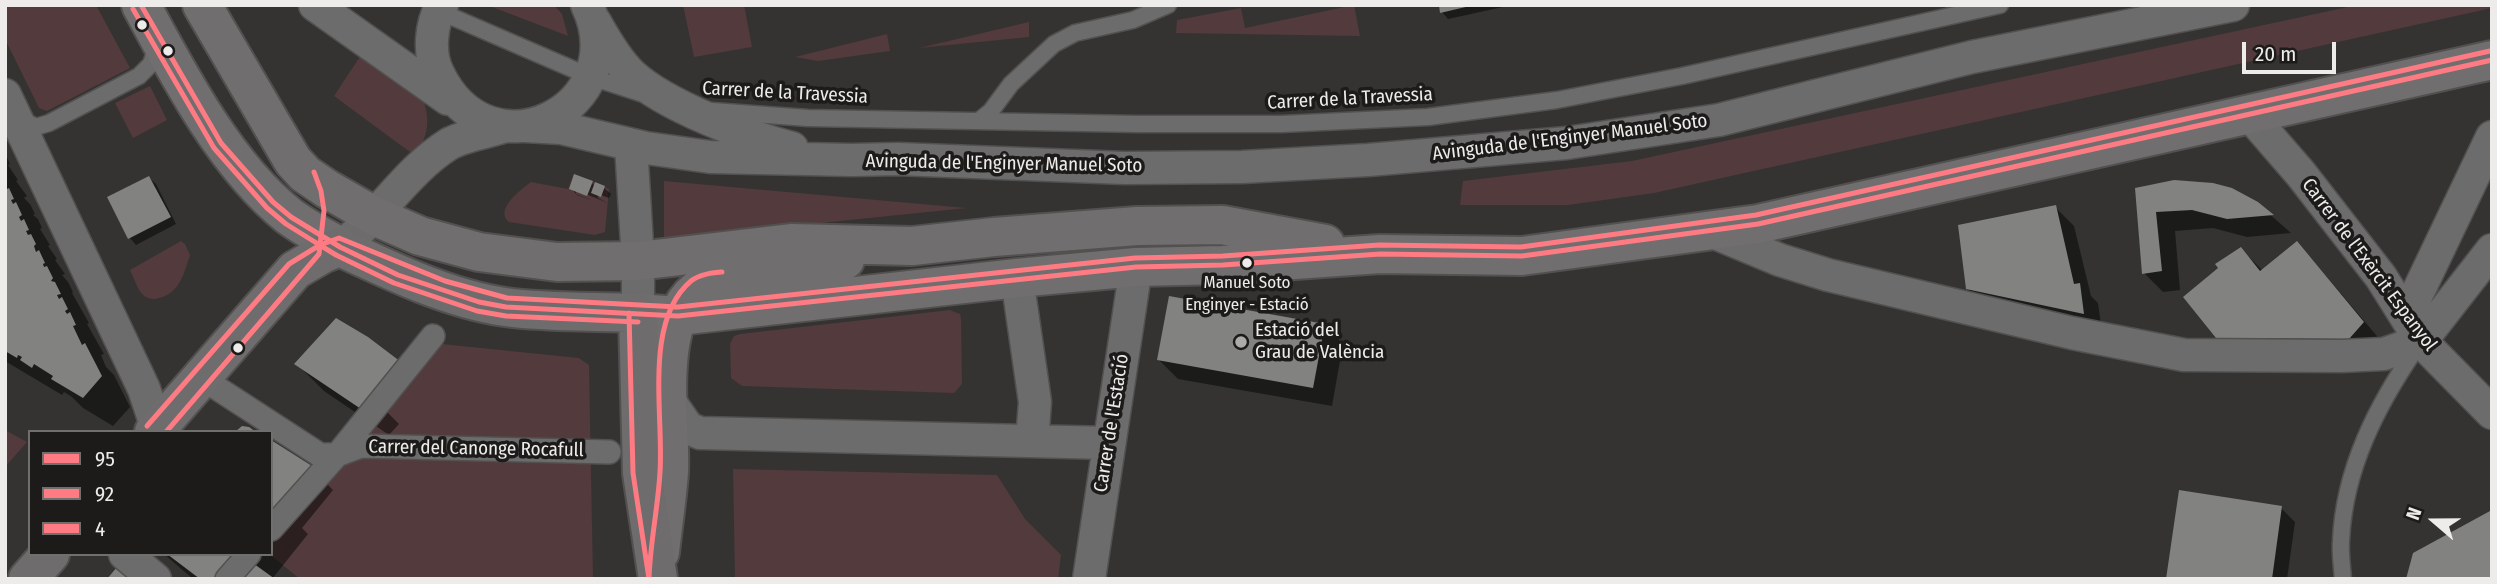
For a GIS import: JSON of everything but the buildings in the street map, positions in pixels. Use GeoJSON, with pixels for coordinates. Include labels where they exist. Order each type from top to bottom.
{"type":"FeatureCollection","features":[{"type":"Feature","properties":{"kind":"main road"},"geometry":{"type":"LineString","coordinates":[[202,5],[293,161],[305,174],[374,216],[420,236],[479,253],[558,262],[638,261],[791,243],[912,246]]}},
{"type":"Feature","properties":{"kind":"main road"},"geometry":{"type":"LineString","coordinates":[[150,21],[221,143],[273,202],[327,240],[397,275],[479,302],[506,307],[678,316],[1136,267],[1223,265],[1380,254],[1522,256],[1758,224],[2492,60]]}},
{"type":"Feature","properties":{"kind":"main road"},"geometry":{"type":"LineString","coordinates":[[156,430],[295,270],[324,253],[327,240],[316,209],[314,191],[305,174]]}},
{"type":"Feature","properties":{"kind":"main road"},"geometry":{"type":"LineString","coordinates":[[658,573],[669,471],[669,353],[678,316],[687,299],[698,288],[710,283],[793,271],[912,246],[1137,226],[1222,225],[1380,254]]}},
{"type":"Feature","properties":{"kind":"main road"},"geometry":{"type":"LineString","coordinates":[[638,313],[642,473],[658,573]]}},
{"type":"Feature","properties":{"kind":"main road"},"geometry":{"type":"LineString","coordinates":[[28,579],[48,556]]}},
{"type":"Feature","properties":{"kind":"street"},"geometry":{"type":"LineString","coordinates":[[315,5],[466,111],[485,122],[515,126]]}},
{"type":"Feature","properties":{"kind":"street","name":"Avinguda de l'Enginyer Manuel Soto"},"geometry":{"type":"LineString","coordinates":[[515,126],[561,128],[631,145],[710,157],[898,159],[1125,168],[1242,167],[1443,155],[1567,143],[1719,120],[1972,57],[2233,5]]}},
{"type":"Feature","properties":{"kind":"street"},"geometry":{"type":"LineString","coordinates":[[435,7],[432,39],[434,66],[446,91],[466,111]]}},
{"type":"Feature","properties":{"kind":"street"},"geometry":{"type":"LineString","coordinates":[[327,240],[359,233],[414,173],[451,143],[552,118],[575,101],[591,77],[597,49],[591,13]]}},
{"type":"Feature","properties":{"kind":"street","name":"Avinguda de l'Enginyer Manuel Soto"},"geometry":{"type":"LineString","coordinates":[[591,13],[605,41],[631,74],[653,90],[745,134],[790,148],[852,160]]}},
{"type":"Feature","properties":{"kind":"street"},"geometry":{"type":"LineString","coordinates":[[10,105],[144,389],[156,430]]}},
{"type":"Feature","properties":{"kind":"street","name":"Carrer de l'Exèrcit Espanyol"},"geometry":{"type":"LineString","coordinates":[[2249,114],[2301,174],[2381,277],[2414,328],[2491,410]]}},
{"type":"Feature","properties":{"kind":"street"},"geometry":{"type":"LineString","coordinates":[[2414,328],[2492,137]]}},
{"type":"Feature","properties":{"kind":"street"},"geometry":{"type":"LineString","coordinates":[[631,145],[638,261],[638,313]]}},
{"type":"Feature","properties":{"kind":"street"},"geometry":{"type":"LineString","coordinates":[[1708,230],[1780,260],[1828,275],[2072,333],[2184,355],[2384,354],[2492,250]]}},
{"type":"Feature","properties":{"kind":"street","name":"Carrer de l'Estació"},"geometry":{"type":"LineString","coordinates":[[1089,579],[1136,267]]}},
{"type":"Feature","properties":{"kind":"street"},"geometry":{"type":"LineString","coordinates":[[1017,278],[1035,402],[1032,441]]}},
{"type":"Feature","properties":{"kind":"street"},"geometry":{"type":"LineString","coordinates":[[273,527],[337,455],[433,336]]}},
{"type":"Feature","properties":{"kind":"street"},"geometry":{"type":"LineString","coordinates":[[200,377],[320,455],[337,455]]}},
{"type":"Feature","properties":{"kind":"street"},"geometry":{"type":"LineString","coordinates":[[668,399],[688,428],[700,433],[1109,443]]}},
{"type":"Feature","properties":{"kind":"street","name":"Carrer del Canonge Rocafull"},"geometry":{"type":"LineString","coordinates":[[337,455],[361,446],[609,452]]}},
{"type":"Feature","properties":{"kind":"street"},"geometry":{"type":"LineString","coordinates":[[127,556],[155,579]]}},
{"type":"Feature","properties":{"kind":"street"},"geometry":{"type":"LineString","coordinates":[[227,579],[247,556]]}},
{"type":"Feature","properties":{"kind":"lane"},"geometry":{"type":"LineString","coordinates":[[980,120],[991,111],[1011,84],[1054,44],[1075,33],[1133,20],[1168,5]]}},
{"type":"Feature","properties":{"kind":"lane","name":"Carrer de la Travessia"},"geometry":{"type":"LineString","coordinates":[[435,7],[591,77],[690,110],[808,118],[1236,124],[1428,117],[1557,100],[1682,76],[2000,5]]}},
{"type":"Feature","properties":{"kind":"lane"},"geometry":{"type":"LineString","coordinates":[[10,105],[25,123],[37,127],[139,76],[151,64],[156,50],[150,21]]}},
{"type":"Feature","properties":{"kind":"lane"},"geometry":{"type":"LineString","coordinates":[[2343,579],[2340,543],[2346,498],[2357,459],[2414,328]]}},
{"type":"Feature","properties":{"kind":"shaded area"},"geometry":{"type":"Polygon","coordinates":[[[5,5],[96,5],[130,68],[47,111],[39,108],[5,39],[5,5]]]}},
{"type":"Feature","properties":{"kind":"shaded area"},"geometry":{"type":"Polygon","coordinates":[[[487,5],[554,5],[562,14],[568,36],[487,5]]]}},
{"type":"Feature","properties":{"kind":"shaded area"},"geometry":{"type":"Polygon","coordinates":[[[683,5],[744,5],[752,47],[694,57],[683,5]]]}},
{"type":"Feature","properties":{"kind":"shaded area"},"geometry":{"type":"Polygon","coordinates":[[[1354,5],[1360,36],[1176,33],[1177,20],[1241,8],[1245,28],[1354,5]]]}},
{"type":"Feature","properties":{"kind":"shaded area"},"geometry":{"type":"Polygon","coordinates":[[[2357,5],[2492,5],[2492,8],[1654,193],[1568,205],[1460,205],[1463,181],[1632,161],[2357,5]]]}},
{"type":"Feature","properties":{"kind":"shaded area"},"geometry":{"type":"Polygon","coordinates":[[[1029,22],[1029,37],[919,48],[1029,22]]]}},
{"type":"Feature","properties":{"kind":"shaded area"},"geometry":{"type":"Polygon","coordinates":[[[887,34],[890,51],[818,61],[795,57],[887,34]]]}},
{"type":"Feature","properties":{"kind":"shaded area"},"geometry":{"type":"Polygon","coordinates":[[[361,55],[422,96],[427,127],[423,141],[414,155],[334,96],[361,55]]]}},
{"type":"Feature","properties":{"kind":"shaded area"},"geometry":{"type":"Polygon","coordinates":[[[150,86],[167,120],[133,138],[115,103],[150,86]]]}},
{"type":"Feature","properties":{"kind":"shaded area"},"geometry":{"type":"Polygon","coordinates":[[[574,174],[609,189],[605,232],[595,235],[509,222],[505,217],[506,206],[531,182],[568,189],[574,174]]]}},
{"type":"Feature","properties":{"kind":"shaded area"},"geometry":{"type":"Polygon","coordinates":[[[664,181],[955,207],[967,208],[664,239],[664,181]]]}},
{"type":"Feature","properties":{"kind":"shaded area"},"geometry":{"type":"Polygon","coordinates":[[[181,241],[190,255],[176,287],[172,292],[155,299],[143,295],[130,270],[181,241]]]}},
{"type":"Feature","properties":{"kind":"shaded area"},"geometry":{"type":"Polygon","coordinates":[[[950,310],[960,314],[961,319],[962,384],[954,393],[742,386],[731,378],[730,344],[734,336],[740,334],[950,310]]]}},
{"type":"Feature","properties":{"kind":"shaded area"},"geometry":{"type":"Polygon","coordinates":[[[432,343],[579,358],[589,365],[593,579],[300,579],[271,556],[273,543],[361,446],[432,343]]]}},
{"type":"Feature","properties":{"kind":"shaded area"},"geometry":{"type":"Polygon","coordinates":[[[5,430],[27,442],[5,467],[5,430]]]}},
{"type":"Feature","properties":{"kind":"shaded area"},"geometry":{"type":"Polygon","coordinates":[[[733,469],[997,475],[1025,519],[1061,555],[1058,579],[735,579],[733,469]]]}},
{"type":"Feature","properties":{"kind":"transit line","name":"95"},"geometry":{"type":"LineString","coordinates":[[141,5],[221,143],[273,202],[291,217],[340,247],[398,275],[479,302],[506,307],[678,316],[1136,267],[1223,265],[1380,254],[1522,256],[1758,224],[2492,60]]}},
{"type":"Feature","properties":{"kind":"transit line","name":"92"},"geometry":{"type":"LineString","coordinates":[[133,9],[214,148],[267,208],[310,239],[336,255],[394,283],[477,311],[506,316],[638,322]]}},
{"type":"Feature","properties":{"kind":"transit line","name":"4"},"geometry":{"type":"LineString","coordinates":[[147,426],[289,264],[320,245],[339,238],[445,281],[507,298],[678,307],[1135,258],[1223,256],[1379,245],[1521,247],[1756,215],[2490,51]]}},
{"type":"Feature","properties":{"kind":"transit line","name":"92"},"geometry":{"type":"LineString","coordinates":[[168,430],[319,254],[324,211],[314,172]]}},
{"type":"Feature","properties":{"kind":"transit line","name":"4"},"geometry":{"type":"LineString","coordinates":[[649,579],[660,472],[659,370],[666,320],[676,298],[691,281],[702,275],[722,272]]}},
{"type":"Feature","properties":{"kind":"transit line","name":"92"},"geometry":{"type":"LineString","coordinates":[[629,313],[633,473],[649,579]]}},
{"type":"Feature","properties":{"kind":"place","name":"Manuel Soto Enginyer - Estació"},"geometry":{"type":"Point","coordinates":[1247,263]}},
{"type":"Feature","properties":{"kind":"place","name":"Estació del Grau de València"},"geometry":{"type":"Point","coordinates":[1241,342]}}]}
